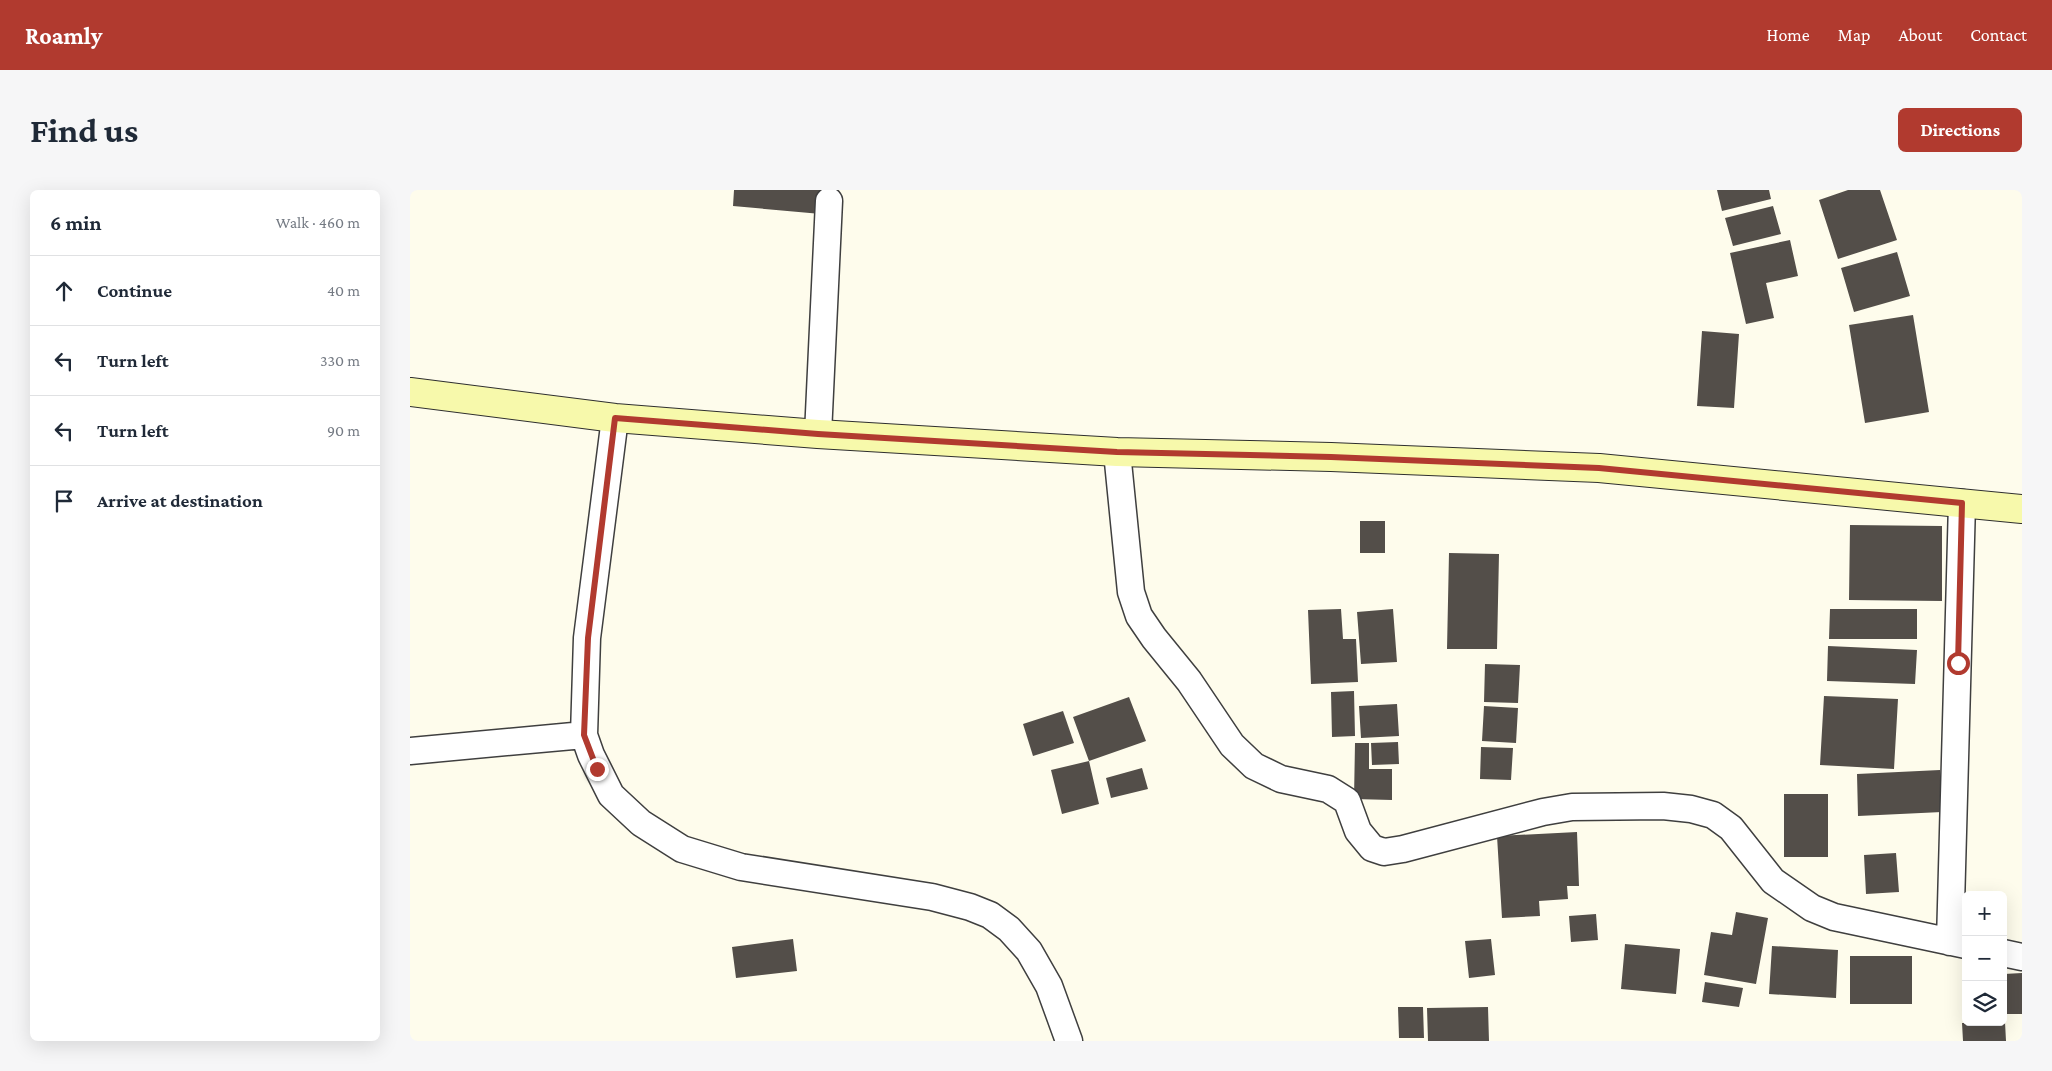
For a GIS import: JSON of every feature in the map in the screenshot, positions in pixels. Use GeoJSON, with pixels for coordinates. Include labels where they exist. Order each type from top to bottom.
{"type":"FeatureCollection","features":[{"type":"Feature","properties":{"kind":"street"},"geometry":{"type":"LineString","coordinates":[[818,434],[829,201]]}},
{"type":"Feature","properties":{"kind":"street"},"geometry":{"type":"LineString","coordinates":[[410,392],[615,418],[818,434],[1117,452],[1331,457],[1599,468],[2022,509]]}},
{"type":"Feature","properties":{"kind":"street"},"geometry":{"type":"LineString","coordinates":[[615,418],[588,638],[584,735],[591,756],[610,795],[641,824],[682,849],[741,867],[932,897],[970,907],[990,916],[1009,929],[1029,951],[1049,986],[1069,1041]]}},
{"type":"Feature","properties":{"kind":"street"},"geometry":{"type":"LineString","coordinates":[[1117,452],[1131,592],[1139,616],[1154,638],[1189,681],[1232,745],[1254,766],[1281,779],[1328,789],[1347,801],[1358,831],[1372,848],[1384,852],[1403,849],[1543,812],[1572,807],[1663,806],[1691,808],[1713,815],[1731,828],[1773,881],[1812,908],[1834,917],[1958,943],[1962,503]]}},
{"type":"Feature","properties":{"kind":"street"},"geometry":{"type":"LineString","coordinates":[[410,751],[584,735]]}},
{"type":"Feature","properties":{"kind":"street"},"geometry":{"type":"LineString","coordinates":[[2007,954],[2022,957]]}},
{"type":"Feature","properties":{"kind":"building"},"geometry":{"type":"Polygon","coordinates":[[[734,190],[823,190],[821,214],[733,206],[734,190]]]}},
{"type":"Feature","properties":{"kind":"building"},"geometry":{"type":"Polygon","coordinates":[[[1717,190],[1769,190],[1771,199],[1722,211],[1717,190]]]}},
{"type":"Feature","properties":{"kind":"building"},"geometry":{"type":"Polygon","coordinates":[[[1848,190],[1880,190],[1897,240],[1838,259],[1819,200],[1848,190]]]}},
{"type":"Feature","properties":{"kind":"building"},"geometry":{"type":"Polygon","coordinates":[[[1773,206],[1781,234],[1733,246],[1725,218],[1773,206]]]}},
{"type":"Feature","properties":{"kind":"building"},"geometry":{"type":"Polygon","coordinates":[[[1790,240],[1798,276],[1766,283],[1774,318],[1746,324],[1730,253],[1790,240]]]}},
{"type":"Feature","properties":{"kind":"building"},"geometry":{"type":"Polygon","coordinates":[[[1897,252],[1910,296],[1854,312],[1841,268],[1897,252]]]}},
{"type":"Feature","properties":{"kind":"building"},"geometry":{"type":"Polygon","coordinates":[[[1913,315],[1929,412],[1865,423],[1849,325],[1913,315]]]}},
{"type":"Feature","properties":{"kind":"building"},"geometry":{"type":"Polygon","coordinates":[[[1702,331],[1739,334],[1734,408],[1697,406],[1702,331]]]}},
{"type":"Feature","properties":{"kind":"building"},"geometry":{"type":"Polygon","coordinates":[[[1360,521],[1385,521],[1385,553],[1360,553],[1360,521]]]}},
{"type":"Feature","properties":{"kind":"building"},"geometry":{"type":"Polygon","coordinates":[[[1850,525],[1942,526],[1942,601],[1849,600],[1850,525]]]}},
{"type":"Feature","properties":{"kind":"building"},"geometry":{"type":"Polygon","coordinates":[[[1449,553],[1499,554],[1497,649],[1447,649],[1449,553]]]}},
{"type":"Feature","properties":{"kind":"building"},"geometry":{"type":"Polygon","coordinates":[[[1341,609],[1343,639],[1356,639],[1358,682],[1311,684],[1308,610],[1341,609]]]}},
{"type":"Feature","properties":{"kind":"building"},"geometry":{"type":"Polygon","coordinates":[[[1393,609],[1397,662],[1361,664],[1357,612],[1393,609]]]}},
{"type":"Feature","properties":{"kind":"building"},"geometry":{"type":"Polygon","coordinates":[[[1830,609],[1917,609],[1917,639],[1829,639],[1830,609]]]}},
{"type":"Feature","properties":{"kind":"building"},"geometry":{"type":"Polygon","coordinates":[[[1828,646],[1917,650],[1915,684],[1827,681],[1828,646]]]}},
{"type":"Feature","properties":{"kind":"building"},"geometry":{"type":"Polygon","coordinates":[[[1485,664],[1520,665],[1518,703],[1484,702],[1485,664]]]}},
{"type":"Feature","properties":{"kind":"building"},"geometry":{"type":"Polygon","coordinates":[[[1354,691],[1355,736],[1332,737],[1331,692],[1354,691]]]}},
{"type":"Feature","properties":{"kind":"building"},"geometry":{"type":"Polygon","coordinates":[[[1824,696],[1898,699],[1894,769],[1820,765],[1824,696]]]}},
{"type":"Feature","properties":{"kind":"building"},"geometry":{"type":"Polygon","coordinates":[[[1129,697],[1146,741],[1089,761],[1073,717],[1129,697]]]}},
{"type":"Feature","properties":{"kind":"building"},"geometry":{"type":"Polygon","coordinates":[[[1397,704],[1399,736],[1361,738],[1359,706],[1397,704]]]}},
{"type":"Feature","properties":{"kind":"building"},"geometry":{"type":"Polygon","coordinates":[[[1484,706],[1518,708],[1516,743],[1482,741],[1484,706]]]}},
{"type":"Feature","properties":{"kind":"building"},"geometry":{"type":"Polygon","coordinates":[[[1063,711],[1074,743],[1033,756],[1023,724],[1063,711]]]}},
{"type":"Feature","properties":{"kind":"building"},"geometry":{"type":"Polygon","coordinates":[[[1398,742],[1399,764],[1372,765],[1371,743],[1398,742]]]}},
{"type":"Feature","properties":{"kind":"building"},"geometry":{"type":"Polygon","coordinates":[[[1355,743],[1369,743],[1369,769],[1392,769],[1392,800],[1354,799],[1355,743]]]}},
{"type":"Feature","properties":{"kind":"building"},"geometry":{"type":"Polygon","coordinates":[[[1481,747],[1513,748],[1511,780],[1480,779],[1481,747]]]}},
{"type":"Feature","properties":{"kind":"building"},"geometry":{"type":"Polygon","coordinates":[[[1089,761],[1099,804],[1062,814],[1051,770],[1089,761]]]}},
{"type":"Feature","properties":{"kind":"building"},"geometry":{"type":"Polygon","coordinates":[[[1142,768],[1148,789],[1111,798],[1106,778],[1142,768]]]}},
{"type":"Feature","properties":{"kind":"building"},"geometry":{"type":"Polygon","coordinates":[[[1940,770],[1942,812],[1858,816],[1857,774],[1940,770]]]}},
{"type":"Feature","properties":{"kind":"building"},"geometry":{"type":"Polygon","coordinates":[[[1784,794],[1828,794],[1828,857],[1784,857],[1784,794]]]}},
{"type":"Feature","properties":{"kind":"building"},"geometry":{"type":"Polygon","coordinates":[[[1577,832],[1579,886],[1567,886],[1568,899],[1539,901],[1540,916],[1502,918],[1497,836],[1577,832]]]}},
{"type":"Feature","properties":{"kind":"building"},"geometry":{"type":"Polygon","coordinates":[[[1896,853],[1899,892],[1866,894],[1864,855],[1896,853]]]}},
{"type":"Feature","properties":{"kind":"building"},"geometry":{"type":"Polygon","coordinates":[[[1736,912],[1768,918],[1756,984],[1704,975],[1711,932],[1732,935],[1736,912]]]}},
{"type":"Feature","properties":{"kind":"building"},"geometry":{"type":"Polygon","coordinates":[[[1596,914],[1598,940],[1571,942],[1569,916],[1596,914]]]}},
{"type":"Feature","properties":{"kind":"building"},"geometry":{"type":"Polygon","coordinates":[[[793,939],[797,971],[736,978],[732,947],[793,939]]]}},
{"type":"Feature","properties":{"kind":"building"},"geometry":{"type":"Polygon","coordinates":[[[1491,939],[1495,975],[1469,978],[1465,941],[1491,939]]]}},
{"type":"Feature","properties":{"kind":"building"},"geometry":{"type":"Polygon","coordinates":[[[1625,944],[1680,949],[1676,994],[1621,989],[1625,944]]]}},
{"type":"Feature","properties":{"kind":"building"},"geometry":{"type":"Polygon","coordinates":[[[1772,946],[1838,950],[1836,998],[1769,994],[1772,946]]]}},
{"type":"Feature","properties":{"kind":"building"},"geometry":{"type":"Polygon","coordinates":[[[1850,956],[1912,956],[1912,1004],[1850,1004],[1850,956]]]}},
{"type":"Feature","properties":{"kind":"building"},"geometry":{"type":"Polygon","coordinates":[[[2022,973],[2022,1014],[2007,1014],[2007,974],[2022,973]]]}},
{"type":"Feature","properties":{"kind":"building"},"geometry":{"type":"Polygon","coordinates":[[[1705,982],[1743,988],[1739,1007],[1702,1002],[1705,982]]]}},
{"type":"Feature","properties":{"kind":"building"},"geometry":{"type":"Polygon","coordinates":[[[1398,1007],[1423,1007],[1424,1038],[1399,1038],[1398,1007]]]}},
{"type":"Feature","properties":{"kind":"building"},"geometry":{"type":"Polygon","coordinates":[[[1488,1007],[1489,1041],[1428,1041],[1427,1008],[1488,1007]]]}},
{"type":"Feature","properties":{"kind":"building"},"geometry":{"type":"Polygon","coordinates":[[[1962,1026],[2005,1026],[2006,1041],[1963,1041],[1962,1026]]]}},
{"type":"Feature","properties":{"kind":"route"},"geometry":{"type":"LineString","coordinates":[[597,769],[584,735],[588,638],[615,418],[818,434],[1117,452],[1331,457],[1599,468],[1962,503],[1958,663]]}}]}
